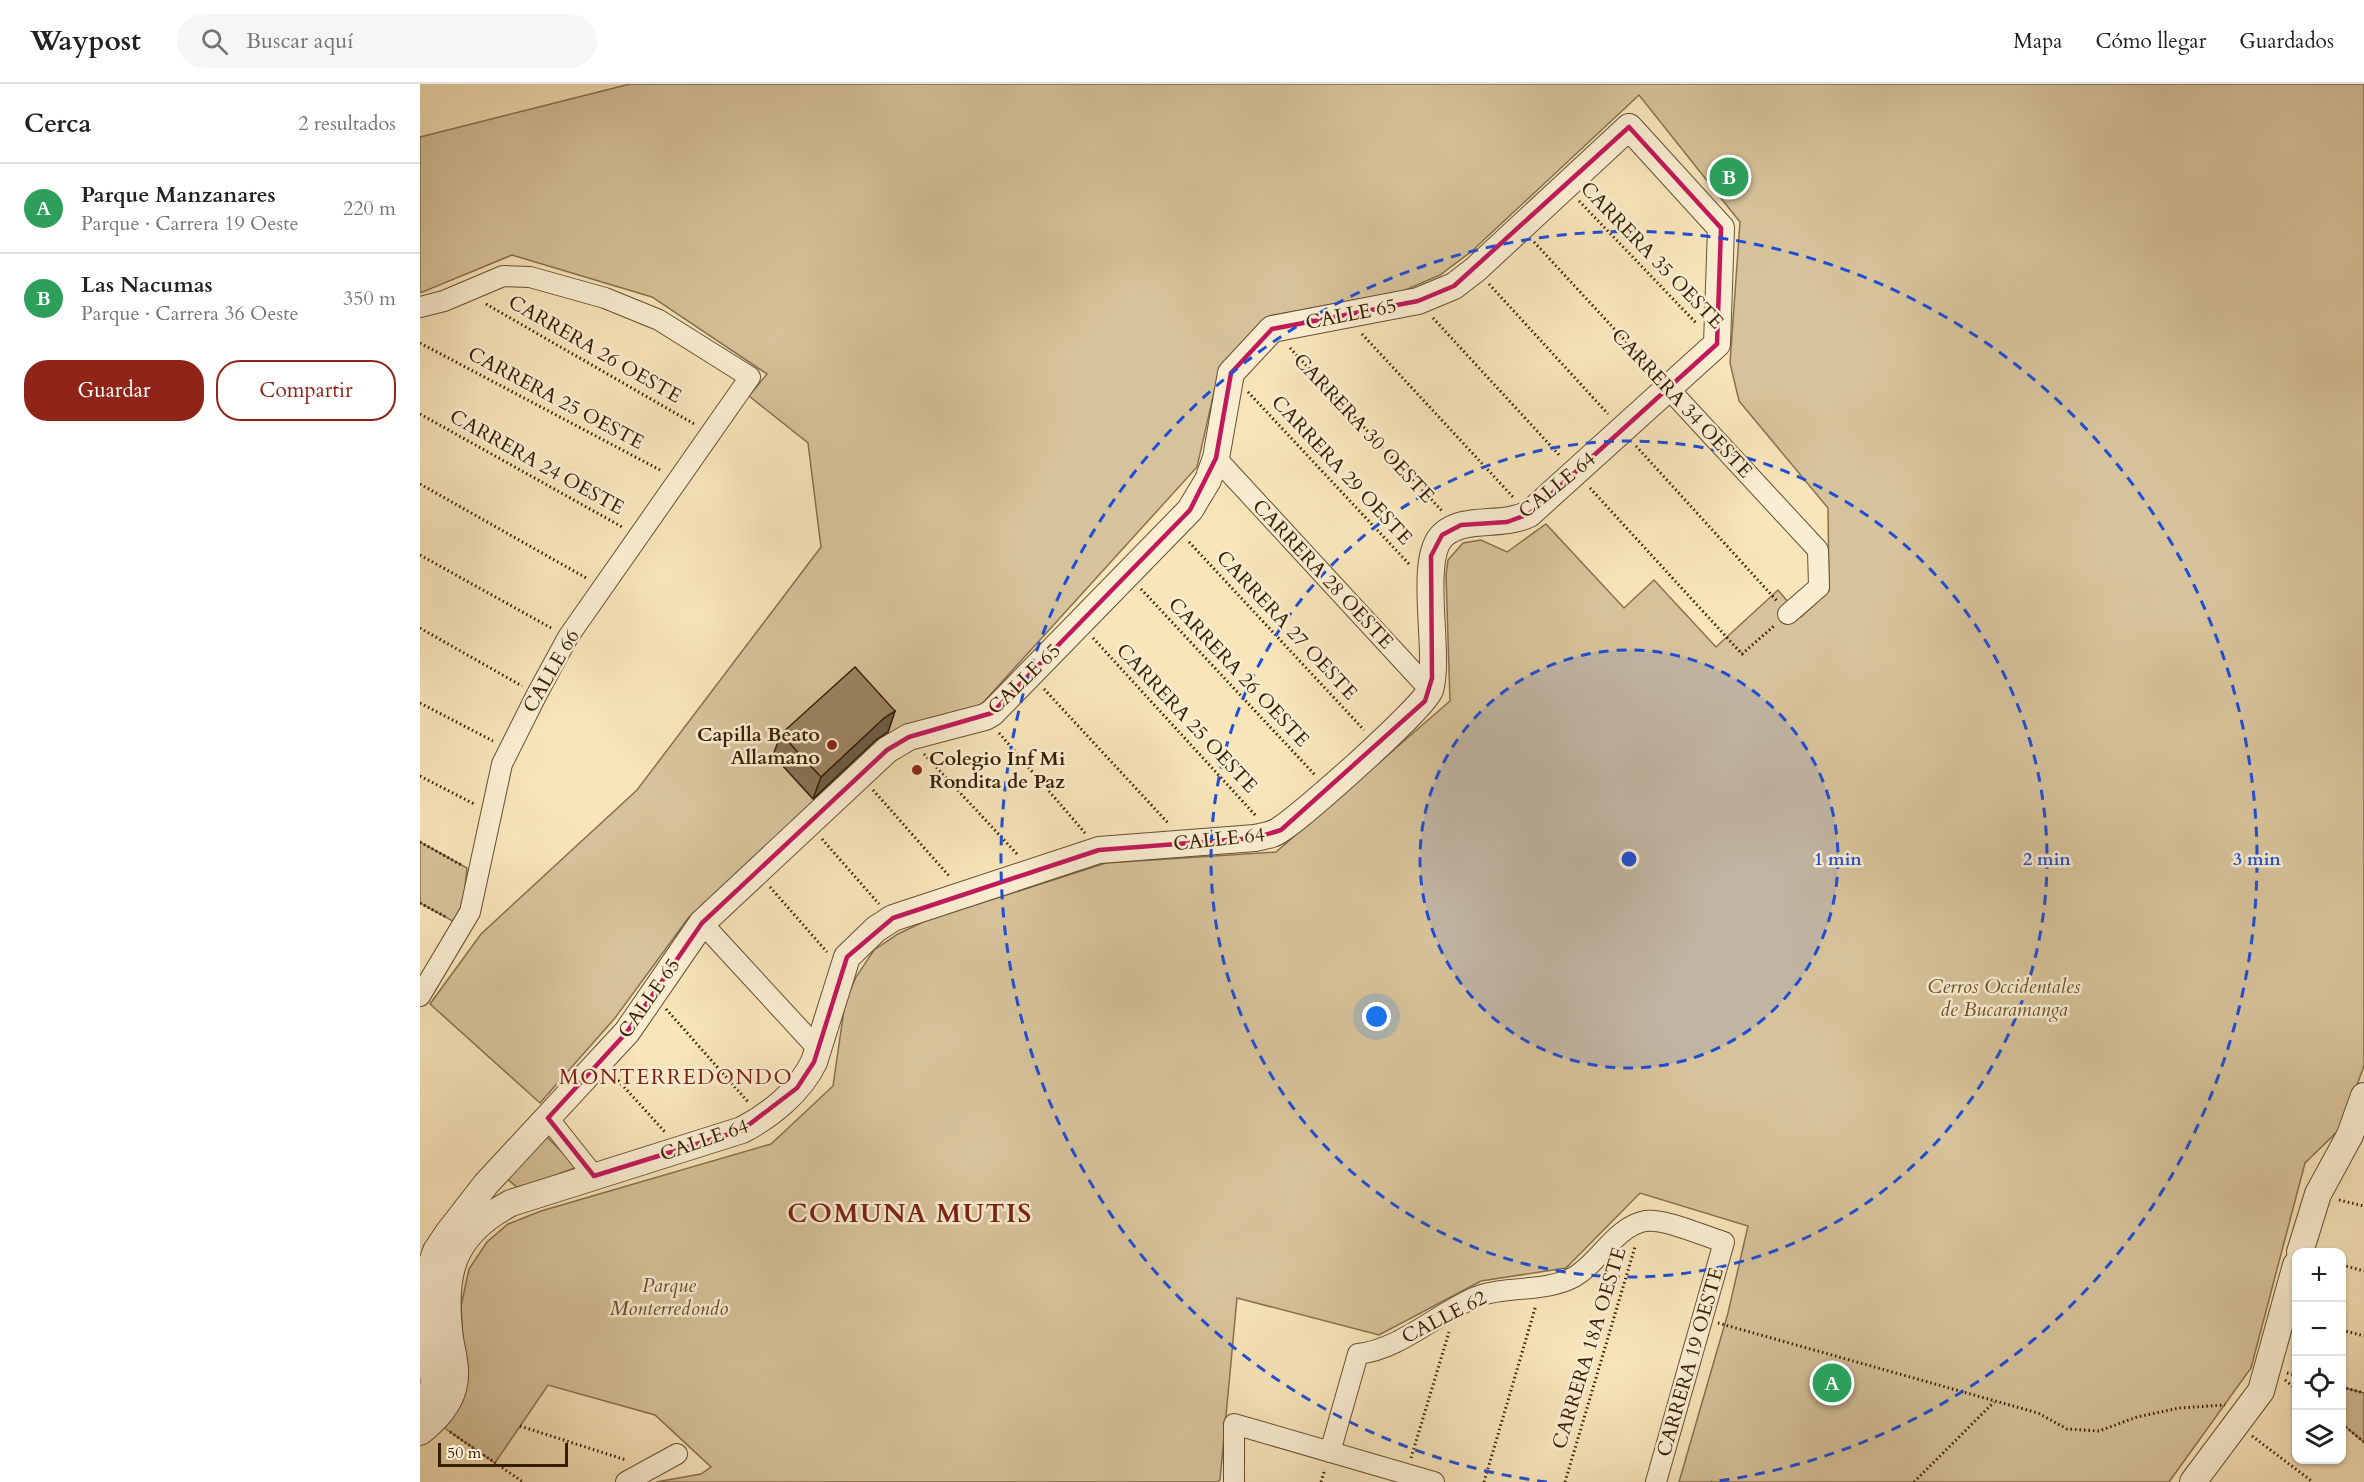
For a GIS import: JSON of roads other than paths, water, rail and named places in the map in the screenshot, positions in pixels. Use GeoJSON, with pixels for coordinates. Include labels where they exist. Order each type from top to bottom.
{"type":"FeatureCollection","features":[{"type":"Feature","properties":{"kind":"street","name":"CALLE 65"},"geometry":{"type":"LineString","coordinates":[[424,1410],[434,1383],[424,1299],[428,1270],[448,1233],[486,1184],[627,1032],[702,923],[756,871],[886,750],[909,737],[985,717],[1080,624],[1198,499],[1216,458],[1231,373],[1272,329],[1418,301],[1454,285],[1476,269],[1629,127],[1721,228],[1717,344]]}},
{"type":"Feature","properties":{"kind":"street","name":"CALLE 66"},"geometry":{"type":"LineString","coordinates":[[420,308],[444,302],[489,280],[517,275],[605,298],[671,326],[750,377],[568,637],[537,694],[508,749],[499,774],[470,912],[420,996]]}},
{"type":"Feature","properties":{"kind":"street","name":"CALLE 64"},"geometry":{"type":"LineString","coordinates":[[511,1203],[742,1130],[762,1118],[806,1078],[818,1049],[842,969],[852,950],[893,918],[1100,850],[1273,834],[1378,745],[1417,709],[1430,690],[1431,556],[1442,535],[1457,526],[1477,522],[1507,522],[1529,514],[1717,344]]}},
{"type":"Feature","properties":{"kind":"street","name":"CARRERA 34 OESTE"},"geometry":{"type":"LineString","coordinates":[[1668,388],[1818,550],[1819,587],[1788,614]]}},
{"type":"Feature","properties":{"kind":"street","name":"CARRERA 28 OESTE"},"geometry":{"type":"LineString","coordinates":[[1216,458],[1430,690]]}},
{"type":"Feature","properties":{"kind":"street"},"geometry":{"type":"LineString","coordinates":[[702,923],[818,1049]]}},
{"type":"Feature","properties":{"kind":"street"},"geometry":{"type":"LineString","coordinates":[[2301,1248],[2318,1194],[2358,1130],[2364,1096]]}},
{"type":"Feature","properties":{"kind":"street"},"geometry":{"type":"LineString","coordinates":[[548,1118],[594,1176]]}},
{"type":"Feature","properties":{"kind":"street"},"geometry":{"type":"LineString","coordinates":[[486,1184],[501,1189],[511,1203]]}},
{"type":"Feature","properties":{"kind":"street","name":"CALLE 65"},"geometry":{"type":"LineString","coordinates":[[430,1345],[454,1259],[474,1231],[492,1215],[511,1203]]}},
{"type":"Feature","properties":{"kind":"street","name":"CARRERA 19 OESTE"},"geometry":{"type":"LineString","coordinates":[[1642,1222],[1654,1220],[1724,1242],[1656,1482]]}},
{"type":"Feature","properties":{"kind":"street","name":"CALLE 62"},"geometry":{"type":"LineString","coordinates":[[1330,1452],[1358,1354],[1386,1347],[1456,1307],[1501,1290],[1542,1286],[1574,1276],[1628,1229],[1642,1222]]}},
{"type":"Feature","properties":{"kind":"street"},"geometry":{"type":"LineString","coordinates":[[2193,1482],[2254,1402],[2269,1368],[2292,1280]]}},
{"type":"Feature","properties":{"kind":"street"},"geometry":{"type":"LineString","coordinates":[[1234,1482],[1234,1424],[1434,1482]]}},
{"type":"Feature","properties":{"kind":"street"},"geometry":{"type":"LineString","coordinates":[[626,1482],[677,1454]]}},
{"type":"Feature","properties":{"kind":"place","name":"Las Nacumas"},"geometry":{"type":"Point","coordinates":[1729,177]}},
{"type":"Feature","properties":{"kind":"place","name":"Capilla Beato Allamano"},"geometry":{"type":"Point","coordinates":[832,745]}},
{"type":"Feature","properties":{"kind":"place","name":"Colegio Inf Mi Rondita de Paz"},"geometry":{"type":"Point","coordinates":[917,770]}},
{"type":"Feature","properties":{"kind":"place","name":"Parque Manzanares"},"geometry":{"type":"Point","coordinates":[1832,1383]}},
{"type":"Feature","properties":{"kind":"district","name":"MONTERREDONDO"},"geometry":{"type":"Point","coordinates":[676,1077]}},
{"type":"Feature","properties":{"kind":"district","name":"COMUNA MUTIS"},"geometry":{"type":"Point","coordinates":[910,1213]}},
{"type":"Feature","properties":{"kind":"park label","name":"Cerros Occidentales de Bucaramanga"},"geometry":{"type":"Point","coordinates":[2004,998]}},
{"type":"Feature","properties":{"kind":"park label","name":"Parque Monterredondo"},"geometry":{"type":"Point","coordinates":[669,1296]}}]}
